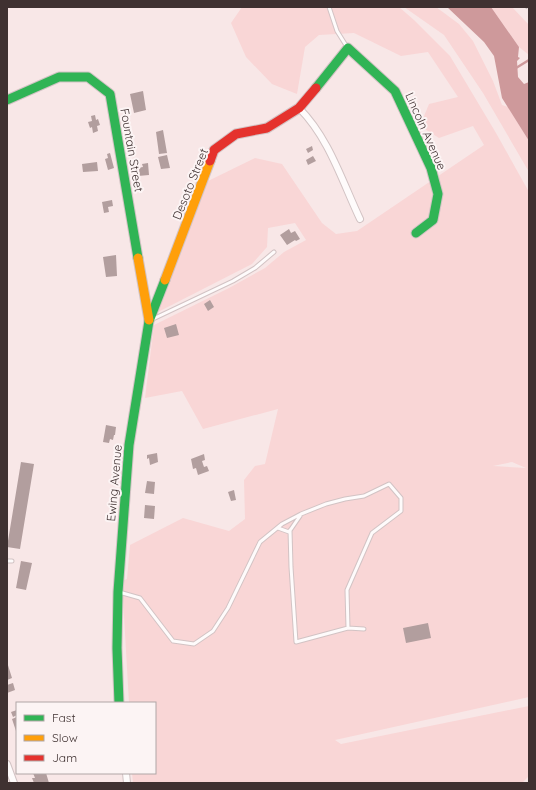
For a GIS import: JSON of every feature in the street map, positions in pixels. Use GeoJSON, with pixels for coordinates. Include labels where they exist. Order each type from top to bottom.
{"type":"FeatureCollection","features":[{"type":"Feature","properties":{"kind":"street","name":"Desoto Street"},"geometry":{"type":"LineString","coordinates":[[149,321],[214,150],[236,134],[267,128],[299,108],[348,48]]}},
{"type":"Feature","properties":{"kind":"street","name":"Lincoln Avenue"},"geometry":{"type":"LineString","coordinates":[[348,48],[395,92],[433,175],[438,194],[433,220],[416,233]]}},
{"type":"Feature","properties":{"kind":"street","name":"Fountain Street"},"geometry":{"type":"LineString","coordinates":[[7,100],[59,77],[88,77],[110,94],[149,321]]}},
{"type":"Feature","properties":{"kind":"street"},"geometry":{"type":"LineString","coordinates":[[299,108],[310,119],[326,143],[360,219]]}},
{"type":"Feature","properties":{"kind":"street","name":"Ewing Avenue"},"geometry":{"type":"LineString","coordinates":[[119,702],[117,648],[118,592],[129,445],[149,321]]}},
{"type":"Feature","properties":{"kind":"street"},"geometry":{"type":"LineString","coordinates":[[7,764],[14,783]]}},
{"type":"Feature","properties":{"kind":"lane"},"geometry":{"type":"LineString","coordinates":[[329,7],[337,31],[348,48]]}},
{"type":"Feature","properties":{"kind":"lane"},"geometry":{"type":"LineString","coordinates":[[149,321],[233,281],[255,268],[274,252]]}},
{"type":"Feature","properties":{"kind":"lane"},"geometry":{"type":"LineString","coordinates":[[118,592],[140,598],[173,641],[194,644],[213,631],[228,608],[260,542],[278,528],[301,514],[326,504],[364,496],[389,484],[401,498],[401,510],[372,533],[347,590],[348,628]]}},
{"type":"Feature","properties":{"kind":"lane"},"geometry":{"type":"LineString","coordinates":[[301,514],[290,530],[291,574],[296,642],[348,628],[364,629]]}},
{"type":"Feature","properties":{"kind":"lane"},"geometry":{"type":"LineString","coordinates":[[278,528],[289,532],[290,530]]}},
{"type":"Feature","properties":{"kind":"lane"},"geometry":{"type":"LineString","coordinates":[[7,560],[12,561]]}},
{"type":"Feature","properties":{"kind":"shaded area"},"geometry":{"type":"Polygon","coordinates":[[[242,7],[399,7],[450,56],[529,192],[529,697],[335,740],[341,744],[529,706],[529,776],[522,783],[133,783],[132,774],[156,774],[156,702],[129,702],[122,581],[127,579],[130,545],[183,518],[229,531],[245,519],[244,480],[255,466],[265,464],[278,409],[203,429],[182,391],[145,398],[154,325],[229,288],[265,268],[284,252],[306,240],[295,223],[268,228],[267,247],[252,264],[158,312],[208,181],[255,158],[282,164],[322,223],[336,234],[357,231],[484,145],[473,126],[439,138],[420,126],[429,104],[458,97],[428,52],[401,56],[354,33],[319,35],[305,47],[297,94],[272,84],[246,57],[231,23],[242,7]],[[512,462],[493,466],[526,468],[512,462]]]}},
{"type":"Feature","properties":{"kind":"shaded area"},"geometry":{"type":"Polygon","coordinates":[[[404,7],[436,7],[459,24],[473,41],[493,81],[502,105],[508,107],[529,141],[529,172],[483,93],[444,35],[404,7]]]}},
{"type":"Feature","properties":{"kind":"shaded area"},"geometry":{"type":"Polygon","coordinates":[[[447,7],[491,7],[519,47],[518,57],[520,58],[517,61],[518,77],[524,84],[529,82],[529,141],[502,98],[494,56],[484,42],[447,7]]]}},
{"type":"Feature","properties":{"kind":"shaded area"},"geometry":{"type":"Polygon","coordinates":[[[491,7],[512,7],[529,25],[529,55],[519,47],[491,7]]]}},
{"type":"Feature","properties":{"kind":"building"},"geometry":{"type":"Polygon","coordinates":[[[143,91],[146,110],[134,113],[130,94],[143,91]]]}},
{"type":"Feature","properties":{"kind":"building"},"geometry":{"type":"Polygon","coordinates":[[[95,115],[96,120],[98,119],[100,125],[97,126],[98,131],[93,133],[92,127],[90,128],[88,122],[92,121],[91,116],[95,115]]]}},
{"type":"Feature","properties":{"kind":"building"},"geometry":{"type":"Polygon","coordinates":[[[163,130],[167,153],[159,154],[156,132],[163,130]]]}},
{"type":"Feature","properties":{"kind":"building"},"geometry":{"type":"Polygon","coordinates":[[[312,146],[313,150],[308,153],[306,149],[312,146]]]}},
{"type":"Feature","properties":{"kind":"building"},"geometry":{"type":"Polygon","coordinates":[[[110,153],[114,168],[108,170],[105,159],[108,158],[107,154],[110,153]]]}},
{"type":"Feature","properties":{"kind":"building"},"geometry":{"type":"Polygon","coordinates":[[[167,155],[170,168],[161,169],[158,157],[167,155]]]}},
{"type":"Feature","properties":{"kind":"building"},"geometry":{"type":"Polygon","coordinates":[[[313,156],[316,161],[308,165],[306,160],[313,156]]]}},
{"type":"Feature","properties":{"kind":"building"},"geometry":{"type":"Polygon","coordinates":[[[97,162],[98,171],[83,172],[82,164],[97,162]]]}},
{"type":"Feature","properties":{"kind":"building"},"geometry":{"type":"Polygon","coordinates":[[[148,163],[149,175],[138,176],[137,168],[143,167],[142,164],[148,163]]]}},
{"type":"Feature","properties":{"kind":"building"},"geometry":{"type":"Polygon","coordinates":[[[112,200],[113,206],[108,207],[109,212],[104,213],[102,202],[112,200]]]}},
{"type":"Feature","properties":{"kind":"building"},"geometry":{"type":"Polygon","coordinates":[[[289,229],[291,233],[295,231],[300,239],[287,245],[280,235],[289,229]]]}},
{"type":"Feature","properties":{"kind":"building"},"geometry":{"type":"Polygon","coordinates":[[[116,255],[117,276],[106,277],[103,257],[116,255]]]}},
{"type":"Feature","properties":{"kind":"building"},"geometry":{"type":"Polygon","coordinates":[[[210,300],[214,307],[208,311],[204,304],[210,300]]]}},
{"type":"Feature","properties":{"kind":"building"},"geometry":{"type":"Polygon","coordinates":[[[176,324],[179,335],[167,338],[164,328],[176,324]]]}},
{"type":"Feature","properties":{"kind":"building"},"geometry":{"type":"Polygon","coordinates":[[[106,425],[116,427],[113,440],[110,439],[109,443],[103,442],[106,425]]]}},
{"type":"Feature","properties":{"kind":"building"},"geometry":{"type":"Polygon","coordinates":[[[157,453],[158,462],[150,465],[147,455],[157,453]]]}},
{"type":"Feature","properties":{"kind":"building"},"geometry":{"type":"Polygon","coordinates":[[[204,454],[205,460],[202,461],[204,467],[207,466],[209,471],[198,475],[196,468],[193,469],[191,459],[204,454]]]}},
{"type":"Feature","properties":{"kind":"building"},"geometry":{"type":"Polygon","coordinates":[[[21,462],[34,464],[20,549],[7,547],[21,462]]]}},
{"type":"Feature","properties":{"kind":"building"},"geometry":{"type":"Polygon","coordinates":[[[147,481],[155,482],[154,494],[145,493],[147,481]]]}},
{"type":"Feature","properties":{"kind":"building"},"geometry":{"type":"Polygon","coordinates":[[[234,490],[236,500],[231,501],[228,492],[234,490]]]}},
{"type":"Feature","properties":{"kind":"building"},"geometry":{"type":"Polygon","coordinates":[[[145,505],[155,506],[154,519],[144,518],[145,505]]]}},
{"type":"Feature","properties":{"kind":"building"},"geometry":{"type":"Polygon","coordinates":[[[21,561],[32,563],[26,590],[16,588],[21,561]]]}},
{"type":"Feature","properties":{"kind":"building"},"geometry":{"type":"Polygon","coordinates":[[[428,623],[431,638],[406,643],[403,628],[428,623]]]}},
{"type":"Feature","properties":{"kind":"building"},"geometry":{"type":"Polygon","coordinates":[[[7,662],[12,678],[7,680],[7,662]]]}},
{"type":"Feature","properties":{"kind":"building"},"geometry":{"type":"Polygon","coordinates":[[[13,683],[15,690],[7,693],[7,685],[13,683]]]}},
{"type":"Feature","properties":{"kind":"building"},"geometry":{"type":"Polygon","coordinates":[[[16,710],[16,716],[13,717],[11,712],[16,710]]]}},
{"type":"Feature","properties":{"kind":"building"},"geometry":{"type":"Polygon","coordinates":[[[16,717],[16,731],[12,719],[16,717]]]}},
{"type":"Feature","properties":{"kind":"building"},"geometry":{"type":"Polygon","coordinates":[[[33,774],[46,774],[49,783],[34,783],[32,778],[35,778],[33,774]]]}},
{"type":"Feature","properties":{"kind":"waterway"},"geometry":{"type":"LineString","coordinates":[[516,68],[529,60]]}},
{"type":"Feature","properties":{"kind":"railway"},"geometry":{"type":"LineString","coordinates":[[526,7],[529,10]]}},
{"type":"Feature","properties":{"kind":"traffic: fast"},"geometry":{"type":"LineString","coordinates":[[316,88],[348,48],[395,91],[431,168],[438,194],[433,220],[416,233]]}},
{"type":"Feature","properties":{"kind":"traffic: fast"},"geometry":{"type":"LineString","coordinates":[[7,100],[59,77],[88,77],[110,94],[138,258]]}},
{"type":"Feature","properties":{"kind":"traffic: fast"},"geometry":{"type":"LineString","coordinates":[[119,702],[117,648],[118,592],[129,445],[149,321],[165,280]]}},
{"type":"Feature","properties":{"kind":"traffic: slow"},"geometry":{"type":"LineString","coordinates":[[165,280],[210,161]]}},
{"type":"Feature","properties":{"kind":"traffic: slow"},"geometry":{"type":"LineString","coordinates":[[138,258],[149,320]]}},
{"type":"Feature","properties":{"kind":"traffic: jam"},"geometry":{"type":"LineString","coordinates":[[210,161],[214,150],[236,134],[267,128],[299,108],[316,88]]}}]}
